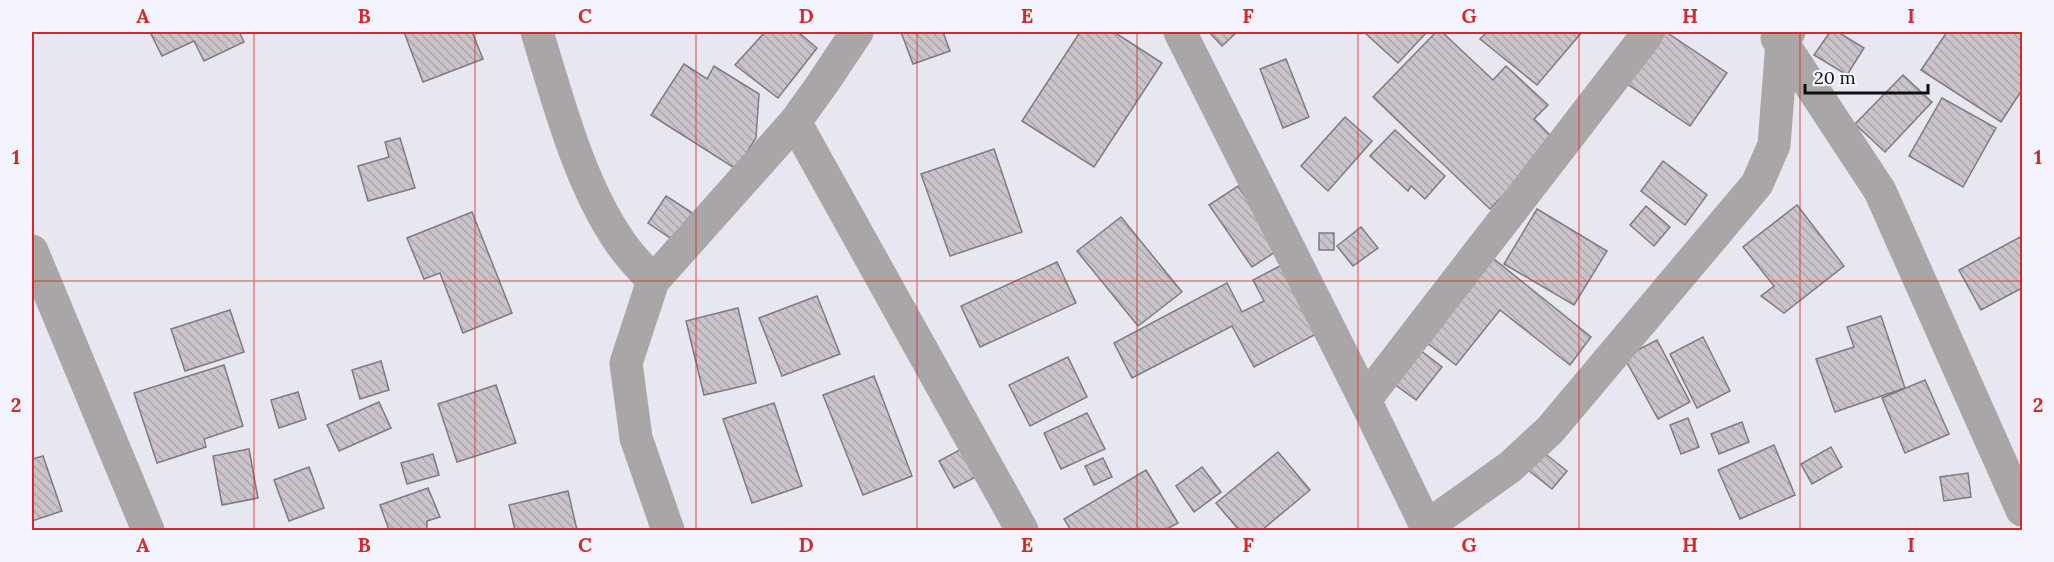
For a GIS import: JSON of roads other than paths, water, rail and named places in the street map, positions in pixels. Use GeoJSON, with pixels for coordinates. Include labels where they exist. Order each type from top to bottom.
{"type":"FeatureCollection","features":[{"type":"Feature","properties":{"kind":"street"},"geometry":{"type":"LineString","coordinates":[[537,32],[567,130],[599,206],[621,243],[653,281]]}},
{"type":"Feature","properties":{"kind":"street"},"geometry":{"type":"LineString","coordinates":[[668,531],[636,438],[626,363],[653,281],[795,122],[857,32]]}},
{"type":"Feature","properties":{"kind":"street"},"geometry":{"type":"LineString","coordinates":[[1180,32],[1365,400],[1427,529],[1510,467],[1550,430],[1757,184],[1774,146],[1778,35]]}},
{"type":"Feature","properties":{"kind":"street"},"geometry":{"type":"LineString","coordinates":[[1365,400],[1648,32]]}},
{"type":"Feature","properties":{"kind":"street"},"geometry":{"type":"LineString","coordinates":[[1778,35],[1880,190],[2022,510]]}},
{"type":"Feature","properties":{"kind":"street"},"geometry":{"type":"LineString","coordinates":[[795,122],[1022,531]]}},
{"type":"Feature","properties":{"kind":"street"},"geometry":{"type":"LineString","coordinates":[[32,251],[148,531]]}}]}
